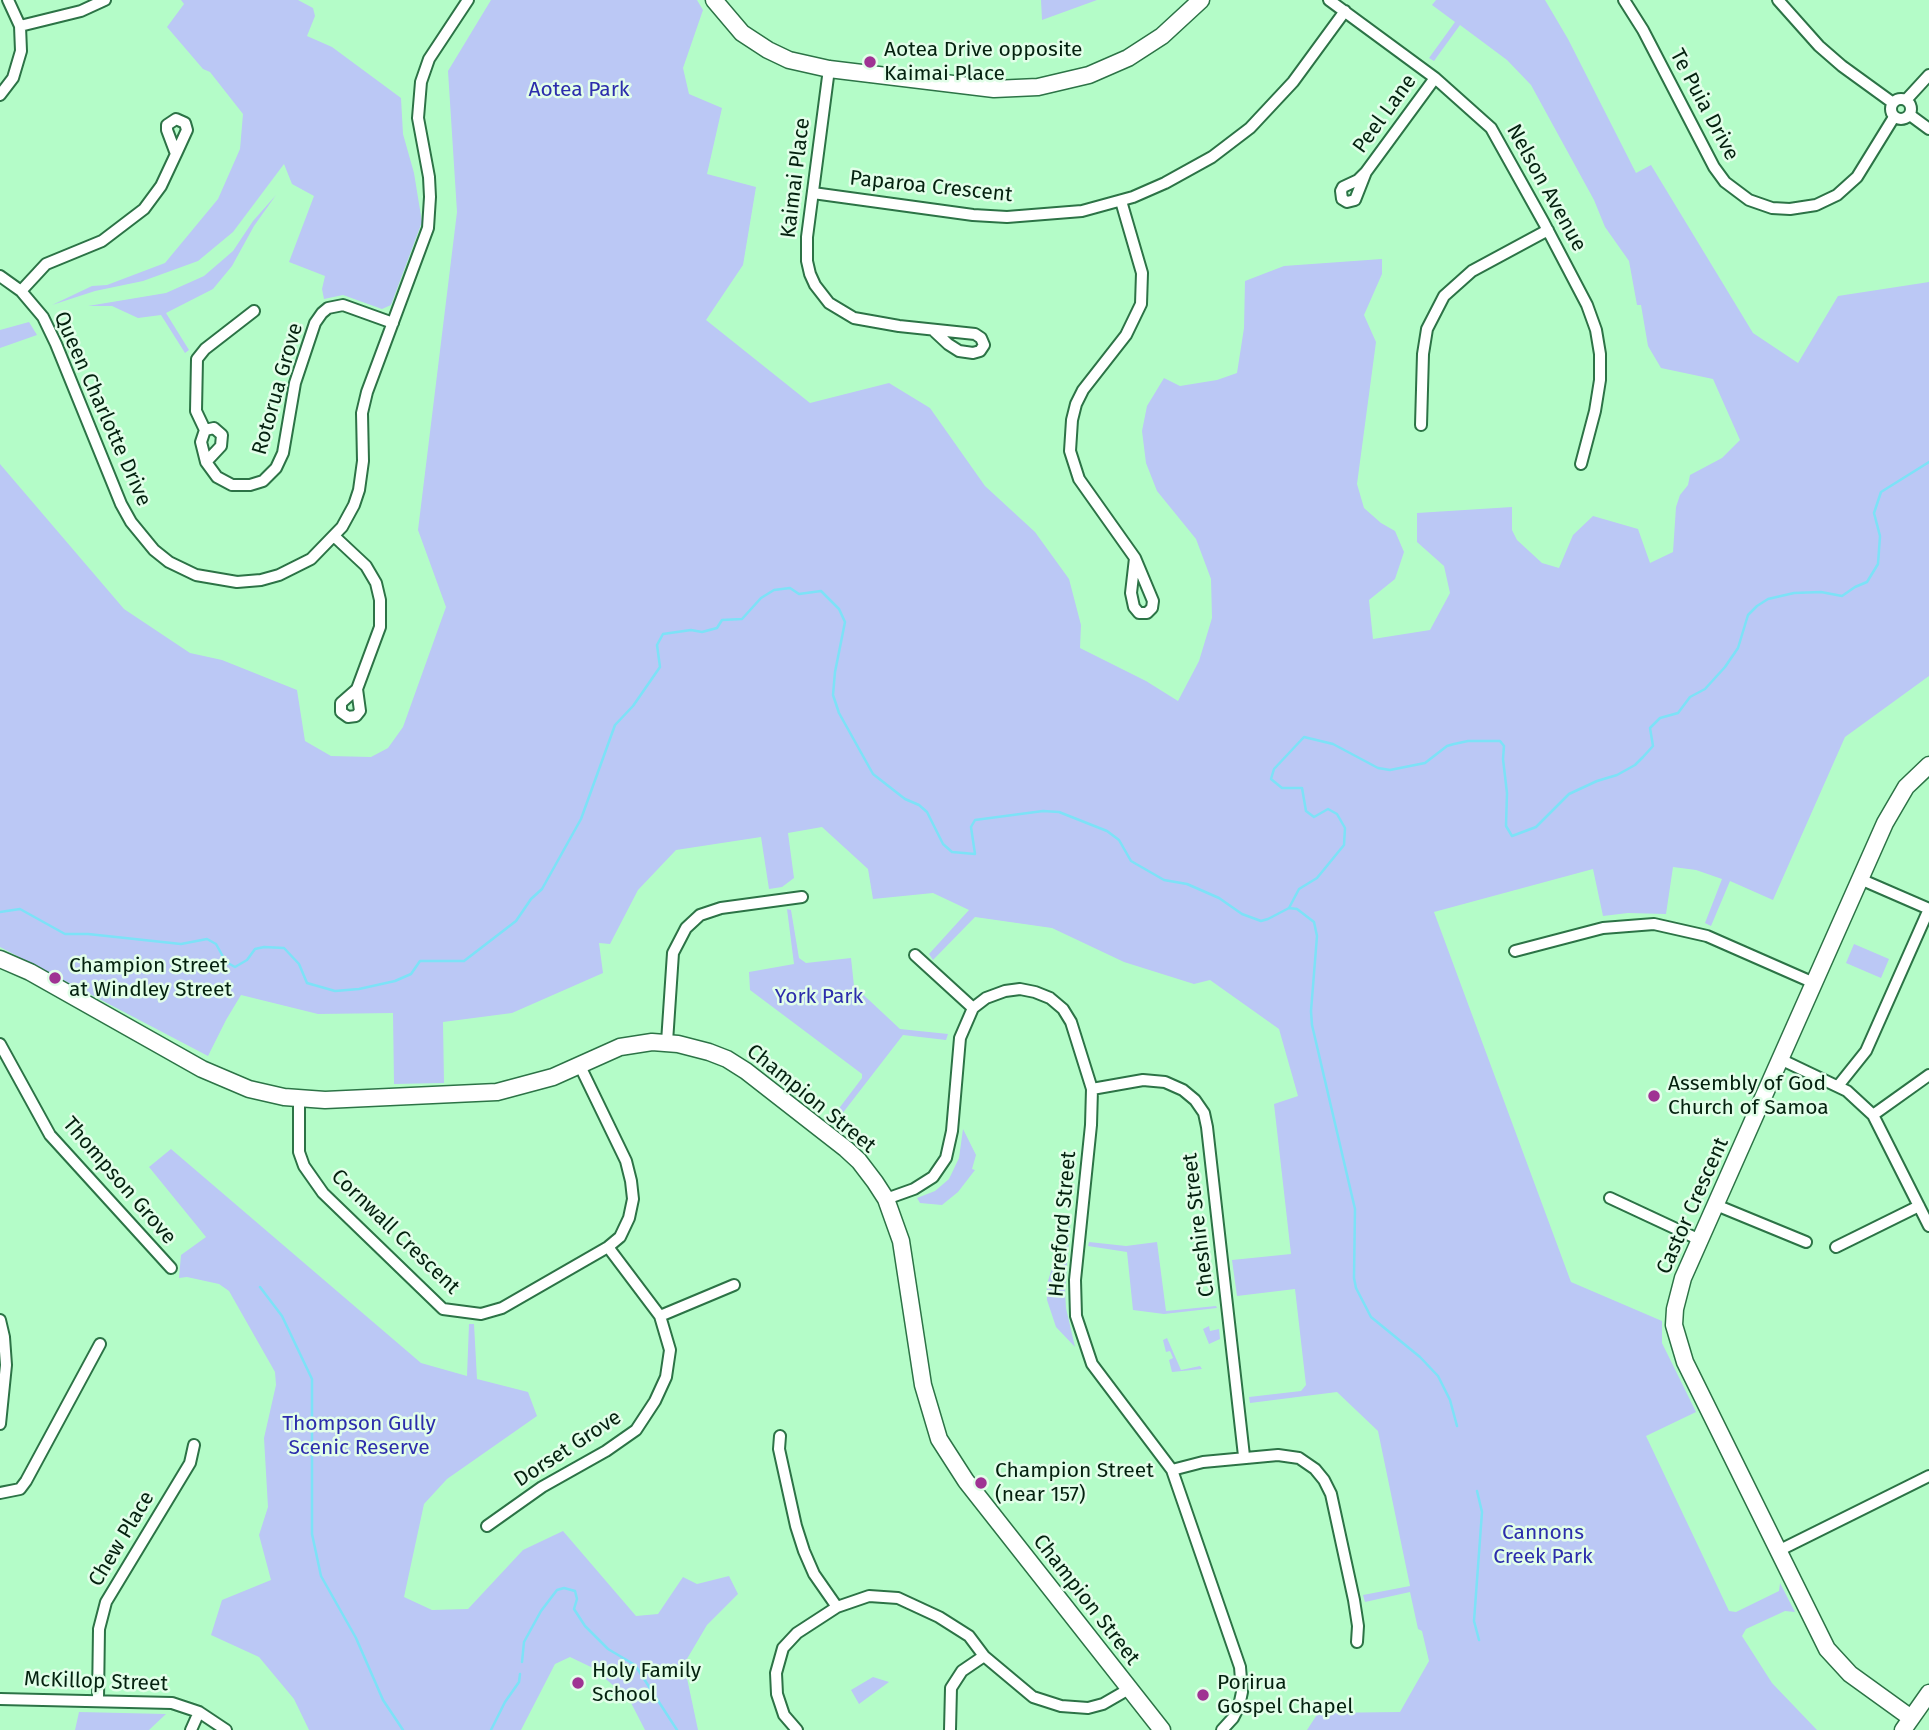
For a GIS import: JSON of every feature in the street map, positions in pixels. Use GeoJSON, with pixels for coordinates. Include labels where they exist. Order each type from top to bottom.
{"type":"FeatureCollection","features":[{"type":"Feature","properties":{"kind":"main road"},"geometry":{"type":"LineString","coordinates":[[714,0],[742,33],[789,60],[829,69],[985,89],[1016,89],[1089,75],[1128,58],[1162,36],[1201,0]]}},
{"type":"Feature","properties":{"kind":"main road","name":"Castor Crescent"},"geometry":{"type":"LineString","coordinates":[[1907,1724],[1834,1659],[1816,1628],[1700,1393],[1677,1340],[1674,1325],[1677,1294],[1860,879],[1897,800],[1911,781],[1929,765]]}},
{"type":"Feature","properties":{"kind":"main road","name":"Champion Street"},"geometry":{"type":"LineString","coordinates":[[0,959],[30,972],[228,1081],[249,1089],[299,1099],[497,1092],[553,1077],[620,1047],[636,1043],[667,1042],[717,1055],[746,1072],[859,1161],[886,1199],[901,1241],[923,1385],[939,1439],[965,1481],[1161,1730]]}},
{"type":"Feature","properties":{"kind":"main road"},"geometry":{"type":"LineString","coordinates":[[1907,1724],[1929,1693]]}},
{"type":"Feature","properties":{"kind":"street"},"geometry":{"type":"LineString","coordinates":[[0,95],[17,69],[21,51],[20,26],[8,0]]}},
{"type":"Feature","properties":{"kind":"street"},"geometry":{"type":"LineString","coordinates":[[20,26],[62,17],[106,0]]}},
{"type":"Feature","properties":{"kind":"street","name":"Queen Charlotte Drive"},"geometry":{"type":"LineString","coordinates":[[0,276],[35,306],[51,332],[121,504],[135,529],[154,550],[169,562],[196,575],[237,582],[261,580],[296,568],[311,559],[335,537],[348,518],[359,490],[363,461],[364,402],[423,243],[429,215],[429,177],[418,118],[421,82],[429,60],[468,0]]}},
{"type":"Feature","properties":{"kind":"street","name":"Nelson Avenue"},"geometry":{"type":"LineString","coordinates":[[1329,0],[1435,78],[1491,128],[1548,230],[1587,304],[1596,330],[1600,354],[1600,380],[1595,411],[1581,464]]}},
{"type":"Feature","properties":{"kind":"street","name":"Te Puia Drive"},"geometry":{"type":"LineString","coordinates":[[1624,0],[1643,30],[1714,167],[1725,182],[1749,200],[1772,208],[1790,209],[1816,205],[1837,195],[1857,177],[1894,117]]}},
{"type":"Feature","properties":{"kind":"street"},"geometry":{"type":"LineString","coordinates":[[1778,0],[1819,46],[1893,103]]}},
{"type":"Feature","properties":{"kind":"street","name":"Paparoa Crescent"},"geometry":{"type":"LineString","coordinates":[[814,193],[973,215],[1007,217],[1060,214],[1121,201],[1165,183],[1212,158],[1250,128],[1293,82],[1345,12]]}},
{"type":"Feature","properties":{"kind":"street","name":"Kaimai Place"},"geometry":{"type":"LineString","coordinates":[[829,69],[806,249],[815,285],[839,311],[854,318],[933,330]]}},
{"type":"Feature","properties":{"kind":"street"},"geometry":{"type":"LineString","coordinates":[[1906,100],[1929,75]]}},
{"type":"Feature","properties":{"kind":"street","name":"Peel Lane"},"geometry":{"type":"LineString","coordinates":[[1366,172],[1435,78]]}},
{"type":"Feature","properties":{"kind":"street"},"geometry":{"type":"LineString","coordinates":[[1906,100],[1911,105],[1910,115],[1901,119],[1894,117],[1891,110],[1893,103],[1906,100]]}},
{"type":"Feature","properties":{"kind":"street"},"geometry":{"type":"LineString","coordinates":[[1910,115],[1929,129]]}},
{"type":"Feature","properties":{"kind":"street"},"geometry":{"type":"LineString","coordinates":[[20,291],[46,264],[89,248],[137,217],[156,194],[176,154]]}},
{"type":"Feature","properties":{"kind":"street"},"geometry":{"type":"LineString","coordinates":[[1121,201],[1142,273],[1140,304],[1136,318],[1126,335],[1083,390],[1076,404],[1070,451],[1079,479],[1136,558]]}},
{"type":"Feature","properties":{"kind":"street"},"geometry":{"type":"LineString","coordinates":[[1421,425],[1423,354],[1427,329],[1444,296],[1472,271],[1548,230]]}},
{"type":"Feature","properties":{"kind":"street","name":"Rotorua Grove"},"geometry":{"type":"LineString","coordinates":[[254,311],[205,349],[197,359],[196,411],[205,430],[201,442],[206,462],[217,477],[232,485],[241,486],[262,481],[276,468],[283,453],[295,383],[315,324],[322,313],[333,305],[343,305],[393,323]]}},
{"type":"Feature","properties":{"kind":"street","name":"Rotorua Grove"},"geometry":{"type":"LineString","coordinates":[[205,430],[214,428],[219,431],[222,442],[218,452],[206,462]]}},
{"type":"Feature","properties":{"kind":"street"},"geometry":{"type":"LineString","coordinates":[[335,537],[366,566],[376,583],[380,600],[380,627],[357,689]]}},
{"type":"Feature","properties":{"kind":"street"},"geometry":{"type":"LineString","coordinates":[[1838,1086],[1866,1051],[1929,909],[1860,879]]}},
{"type":"Feature","properties":{"kind":"street"},"geometry":{"type":"LineString","coordinates":[[667,1042],[673,953],[686,928],[700,915],[721,908],[802,897]]}},
{"type":"Feature","properties":{"kind":"street"},"geometry":{"type":"LineString","coordinates":[[1515,951],[1603,928],[1654,924],[1703,934],[1814,983]]}},
{"type":"Feature","properties":{"kind":"street"},"geometry":{"type":"LineString","coordinates":[[886,1199],[914,1189],[933,1177],[946,1158],[952,1131],[960,1038],[973,1008],[915,955]]}},
{"type":"Feature","properties":{"kind":"street","name":"Hereford Street"},"geometry":{"type":"LineString","coordinates":[[973,1008],[986,998],[1004,991],[1020,989],[1050,998],[1063,1009],[1071,1022],[1092,1089],[1091,1125],[1075,1280],[1076,1316],[1092,1364],[1172,1470],[1240,1667],[1242,1692],[1239,1706],[1222,1730]]}},
{"type":"Feature","properties":{"kind":"street","name":"Thompson Grove"},"geometry":{"type":"LineString","coordinates":[[0,1044],[50,1135],[171,1268]]}},
{"type":"Feature","properties":{"kind":"street"},"geometry":{"type":"LineString","coordinates":[[1780,1059],[1838,1086],[1855,1097],[1873,1115],[1929,1226]]}},
{"type":"Feature","properties":{"kind":"street","name":"Cornwall Crescent"},"geometry":{"type":"LineString","coordinates":[[299,1099],[299,1152],[312,1180],[323,1193],[443,1309],[472,1314],[492,1312],[608,1247],[620,1237],[629,1218],[633,1199],[625,1161],[579,1064]]}},
{"type":"Feature","properties":{"kind":"street"},"geometry":{"type":"LineString","coordinates":[[1873,1115],[1929,1075]]}},
{"type":"Feature","properties":{"kind":"street","name":"Cheshire Street"},"geometry":{"type":"LineString","coordinates":[[1092,1089],[1143,1080],[1165,1083],[1189,1095],[1203,1113],[1207,1127],[1244,1457]]}},
{"type":"Feature","properties":{"kind":"street"},"geometry":{"type":"LineString","coordinates":[[1610,1198],[1700,1240]]}},
{"type":"Feature","properties":{"kind":"street"},"geometry":{"type":"LineString","coordinates":[[1716,1205],[1806,1242]]}},
{"type":"Feature","properties":{"kind":"street"},"geometry":{"type":"LineString","coordinates":[[1836,1247],[1919,1206]]}},
{"type":"Feature","properties":{"kind":"street","name":"Dorset Grove"},"geometry":{"type":"LineString","coordinates":[[487,1526],[542,1487],[606,1451],[636,1430],[655,1402],[666,1377],[670,1350],[660,1316],[608,1247]]}},
{"type":"Feature","properties":{"kind":"street"},"geometry":{"type":"LineString","coordinates":[[660,1316],[734,1284]]}},
{"type":"Feature","properties":{"kind":"street"},"geometry":{"type":"LineString","coordinates":[[0,1320],[6,1364],[0,1424]]}},
{"type":"Feature","properties":{"kind":"street"},"geometry":{"type":"LineString","coordinates":[[0,1493],[20,1489],[26,1481],[100,1344]]}},
{"type":"Feature","properties":{"kind":"street"},"geometry":{"type":"LineString","coordinates":[[780,1436],[779,1449],[804,1551],[814,1574],[837,1607]]}},
{"type":"Feature","properties":{"kind":"street","name":"Chew Place"},"geometry":{"type":"LineString","coordinates":[[98,1699],[99,1629],[106,1602],[190,1463],[194,1445]]}},
{"type":"Feature","properties":{"kind":"street"},"geometry":{"type":"LineString","coordinates":[[1172,1470],[1203,1462],[1278,1455],[1299,1458],[1315,1469],[1331,1494],[1354,1601],[1358,1626],[1357,1642]]}},
{"type":"Feature","properties":{"kind":"street"},"geometry":{"type":"LineString","coordinates":[[1778,1550],[1929,1476]]}},
{"type":"Feature","properties":{"kind":"street"},"geometry":{"type":"LineString","coordinates":[[797,1730],[784,1714],[777,1694],[776,1673],[783,1648],[797,1633],[837,1607],[869,1596],[898,1598],[939,1616],[970,1636],[984,1656],[1033,1697],[1060,1706],[1088,1708],[1103,1704],[1129,1689]]}},
{"type":"Feature","properties":{"kind":"street"},"geometry":{"type":"LineString","coordinates":[[950,1730],[951,1688],[962,1671],[984,1656]]}},
{"type":"Feature","properties":{"kind":"street","name":"McKillop Street"},"geometry":{"type":"LineString","coordinates":[[0,1699],[162,1701],[199,1712],[226,1730]]}},
{"type":"Feature","properties":{"kind":"street"},"geometry":{"type":"LineString","coordinates":[[191,1730],[199,1712]]}},
{"type":"Feature","properties":{"kind":"green space"},"geometry":{"type":"Polygon","coordinates":[[[181,0],[298,0],[313,8],[315,16],[307,36],[332,47],[401,98],[403,134],[414,173],[422,222],[391,305],[382,309],[343,295],[324,299],[322,289],[325,276],[289,262],[314,196],[292,184],[284,164],[233,232],[198,261],[143,281],[95,291],[52,305],[92,286],[107,285],[165,263],[218,199],[240,149],[243,114],[210,72],[203,69],[167,27],[184,4],[181,0]]]}},
{"type":"Feature","properties":{"kind":"green space"},"geometry":{"type":"Polygon","coordinates":[[[491,0],[697,0],[703,10],[683,68],[689,94],[722,108],[707,174],[756,187],[743,265],[706,320],[810,403],[889,383],[930,408],[985,486],[1035,532],[1069,579],[1081,625],[1080,648],[1146,681],[1178,701],[1199,661],[1212,618],[1211,579],[1196,539],[1157,491],[1146,463],[1142,431],[1147,406],[1164,378],[1180,386],[1217,380],[1237,373],[1244,328],[1245,281],[1284,266],[1382,259],[1382,274],[1364,315],[1376,342],[1357,484],[1364,508],[1395,531],[1404,552],[1395,579],[1369,600],[1373,639],[1430,630],[1450,593],[1444,566],[1417,542],[1417,513],[1512,507],[1512,530],[1517,540],[1542,563],[1559,568],[1573,535],[1593,516],[1638,529],[1650,563],[1673,552],[1676,507],[1680,495],[1688,485],[1690,475],[1722,458],[1740,440],[1713,379],[1661,368],[1648,346],[1641,305],[1637,305],[1629,261],[1605,227],[1594,200],[1531,85],[1507,60],[1460,25],[1434,61],[1429,58],[1455,22],[1432,5],[1436,0],[1545,0],[1568,39],[1636,173],[1651,165],[1753,333],[1798,363],[1838,296],[1929,282],[1929,676],[1845,737],[1773,900],[1730,881],[1711,926],[1705,923],[1722,879],[1696,870],[1673,867],[1666,914],[1628,913],[1603,916],[1593,869],[1434,912],[1571,1282],[1662,1321],[1662,1343],[1696,1412],[1646,1436],[1729,1611],[1736,1612],[1779,1591],[1780,1583],[1795,1612],[1785,1611],[1746,1629],[1742,1636],[1772,1683],[1817,1730],[1307,1730],[1318,1713],[1400,1712],[1429,1661],[1422,1631],[1418,1629],[1410,1592],[1365,1602],[1363,1595],[1410,1586],[1378,1431],[1337,1392],[1250,1403],[1249,1397],[1301,1391],[1306,1385],[1295,1289],[1237,1296],[1232,1260],[1291,1254],[1274,1104],[1298,1096],[1279,1029],[1210,980],[1194,984],[1124,962],[1052,928],[975,917],[933,960],[929,954],[969,910],[933,893],[873,899],[868,869],[822,827],[788,833],[794,878],[782,887],[769,889],[761,837],[676,850],[638,890],[610,944],[599,943],[603,973],[512,1013],[443,1022],[444,1083],[394,1084],[393,1013],[318,1014],[241,995],[208,1056],[0,947],[0,464],[124,609],[190,653],[222,660],[297,690],[305,741],[331,756],[371,757],[388,748],[403,727],[446,607],[418,530],[457,212],[448,71],[491,0]]]}},
{"type":"Feature","properties":{"kind":"green space"},"geometry":{"type":"Polygon","coordinates":[[[1041,0],[1097,0],[1042,20],[1041,0]]]}},
{"type":"Feature","properties":{"kind":"green space"},"geometry":{"type":"Polygon","coordinates":[[[276,195],[254,226],[232,266],[213,289],[166,313],[189,350],[185,353],[161,315],[138,318],[112,306],[88,306],[166,293],[204,276],[233,251],[253,221],[276,195]]]}},
{"type":"Feature","properties":{"kind":"green space"},"geometry":{"type":"Polygon","coordinates":[[[29,322],[37,335],[0,348],[0,330],[29,322]]]}},
{"type":"Feature","properties":{"kind":"green space","name":"York Park"},"geometry":{"type":"Polygon","coordinates":[[[787,909],[791,910],[799,958],[806,963],[851,958],[854,986],[900,1029],[948,1034],[946,1040],[903,1035],[835,1123],[831,1119],[862,1078],[862,1074],[750,990],[749,972],[794,964],[787,909]]]}},
{"type":"Feature","properties":{"kind":"green space"},"geometry":{"type":"Polygon","coordinates":[[[1854,944],[1889,959],[1881,978],[1846,963],[1854,944]]]}},
{"type":"Feature","properties":{"kind":"green space"},"geometry":{"type":"Polygon","coordinates":[[[963,1129],[976,1155],[972,1169],[975,1170],[958,1192],[942,1205],[920,1203],[917,1198],[935,1191],[949,1179],[959,1158],[963,1129]]]}},
{"type":"Feature","properties":{"kind":"green space","name":"Thompson Gully Scenic Reserve"},"geometry":{"type":"Polygon","coordinates":[[[171,1149],[421,1363],[467,1376],[469,1324],[474,1324],[477,1379],[528,1392],[537,1416],[447,1479],[424,1504],[404,1597],[432,1610],[468,1609],[523,1550],[563,1531],[636,1616],[658,1614],[683,1577],[697,1584],[729,1576],[738,1594],[707,1625],[684,1664],[698,1730],[645,1730],[629,1699],[593,1668],[570,1657],[555,1664],[521,1730],[309,1730],[294,1699],[259,1657],[211,1635],[222,1600],[271,1580],[259,1535],[268,1507],[264,1438],[276,1385],[275,1372],[229,1291],[219,1284],[187,1277],[179,1278],[181,1255],[206,1237],[149,1167],[171,1149]]]}},
{"type":"Feature","properties":{"kind":"green space"},"geometry":{"type":"Polygon","coordinates":[[[1070,1224],[1065,1291],[1075,1347],[1056,1327],[1047,1300],[1047,1284],[1070,1224]]]}},
{"type":"Feature","properties":{"kind":"green space"},"geometry":{"type":"Polygon","coordinates":[[[1089,1242],[1126,1246],[1157,1242],[1166,1311],[1217,1308],[1164,1314],[1133,1310],[1127,1252],[1088,1246],[1089,1242]]]}},
{"type":"Feature","properties":{"kind":"green space"},"geometry":{"type":"Polygon","coordinates":[[[1209,1326],[1210,1331],[1219,1329],[1220,1339],[1209,1344],[1203,1329],[1209,1326]]]}},
{"type":"Feature","properties":{"kind":"green space"},"geometry":{"type":"Polygon","coordinates":[[[1167,1338],[1181,1370],[1200,1366],[1202,1369],[1172,1372],[1169,1360],[1173,1358],[1170,1351],[1166,1352],[1163,1340],[1167,1338]]]}},
{"type":"Feature","properties":{"kind":"green space"},"geometry":{"type":"Polygon","coordinates":[[[873,1677],[889,1682],[859,1704],[851,1690],[873,1677]]]}},
{"type":"Feature","properties":{"kind":"green space"},"geometry":{"type":"Polygon","coordinates":[[[79,1712],[166,1714],[149,1730],[75,1730],[79,1712]]]}},
{"type":"Feature","properties":{"kind":"waterway"},"geometry":{"type":"LineString","coordinates":[[0,912],[20,909],[65,934],[181,944],[207,939],[216,944],[226,962],[235,967],[247,960],[255,949],[284,948],[299,964],[307,983],[335,991],[395,981],[411,974],[420,961],[464,961],[516,921],[531,899],[542,889],[581,819],[615,725],[633,706],[660,667],[657,645],[663,634],[691,630],[702,632],[717,628],[722,620],[742,619],[761,598],[774,590],[790,588],[799,594],[821,591],[839,609],[845,622],[833,695],[839,713],[873,774],[927,812],[943,844],[952,852],[975,854],[971,827],[975,820],[1043,811],[1059,812],[1107,831],[1119,840],[1131,861],[1164,880],[1187,884],[1219,898],[1242,914],[1261,921],[1289,908],[1299,889],[1317,878],[1344,845],[1345,828],[1337,814],[1328,809],[1314,817],[1306,811],[1302,788],[1282,788],[1271,779],[1274,769],[1304,737],[1333,744],[1378,768],[1390,770],[1425,763],[1447,746],[1454,744],[1500,741],[1504,746],[1506,826],[1512,836],[1536,827],[1569,794],[1635,765],[1653,746],[1650,728],[1660,718],[1678,713],[1690,697],[1705,689],[1725,667],[1738,648],[1748,615],[1757,606],[1768,599],[1794,593],[1821,592],[1842,596],[1867,582],[1878,564],[1880,536],[1874,513],[1881,492],[1929,462]]}},
{"type":"Feature","properties":{"kind":"waterway"},"geometry":{"type":"LineString","coordinates":[[1289,908],[1297,909],[1314,922],[1317,936],[1312,1025],[1355,1209],[1356,1288],[1371,1317],[1420,1357],[1438,1376],[1450,1400],[1457,1426]]}},
{"type":"Feature","properties":{"kind":"waterway"},"geometry":{"type":"LineString","coordinates":[[260,1287],[282,1316],[312,1379],[312,1534],[321,1576],[356,1638],[383,1700],[403,1730]]}},
{"type":"Feature","properties":{"kind":"waterway"},"geometry":{"type":"LineString","coordinates":[[1477,1491],[1482,1512],[1474,1621],[1479,1640]]}},
{"type":"Feature","properties":{"kind":"waterway"},"geometry":{"type":"LineString","coordinates":[[522,1662],[524,1642],[541,1611],[557,1590],[564,1588],[575,1591],[577,1599],[574,1609],[585,1626],[608,1649],[635,1665],[677,1730]]}},
{"type":"Feature","properties":{"kind":"waterway"},"geometry":{"type":"LineString","coordinates":[[491,1730],[519,1682],[520,1674]]}},
{"type":"Feature","properties":{"kind":"place","name":"Aotea Drive opposite Kaimai Place"},"geometry":{"type":"Point","coordinates":[870,62]}},
{"type":"Feature","properties":{"kind":"place","name":"Champion Street at Windley Street"},"geometry":{"type":"Point","coordinates":[55,978]}},
{"type":"Feature","properties":{"kind":"place","name":"Assembly of God Church of Samoa"},"geometry":{"type":"Point","coordinates":[1654,1096]}},
{"type":"Feature","properties":{"kind":"place","name":"Champion Street (near 157)"},"geometry":{"type":"Point","coordinates":[981,1483]}},
{"type":"Feature","properties":{"kind":"place","name":"Holy Family School"},"geometry":{"type":"Point","coordinates":[578,1683]}},
{"type":"Feature","properties":{"kind":"place","name":"Porirua Gospel Chapel"},"geometry":{"type":"Point","coordinates":[1203,1695]}},
{"type":"Feature","properties":{"kind":"park label","name":"Aotea Park"},"geometry":{"type":"Point","coordinates":[579,90]}},
{"type":"Feature","properties":{"kind":"park label","name":"Cannons Creek Park"},"geometry":{"type":"Point","coordinates":[1543,1545]}}]}
